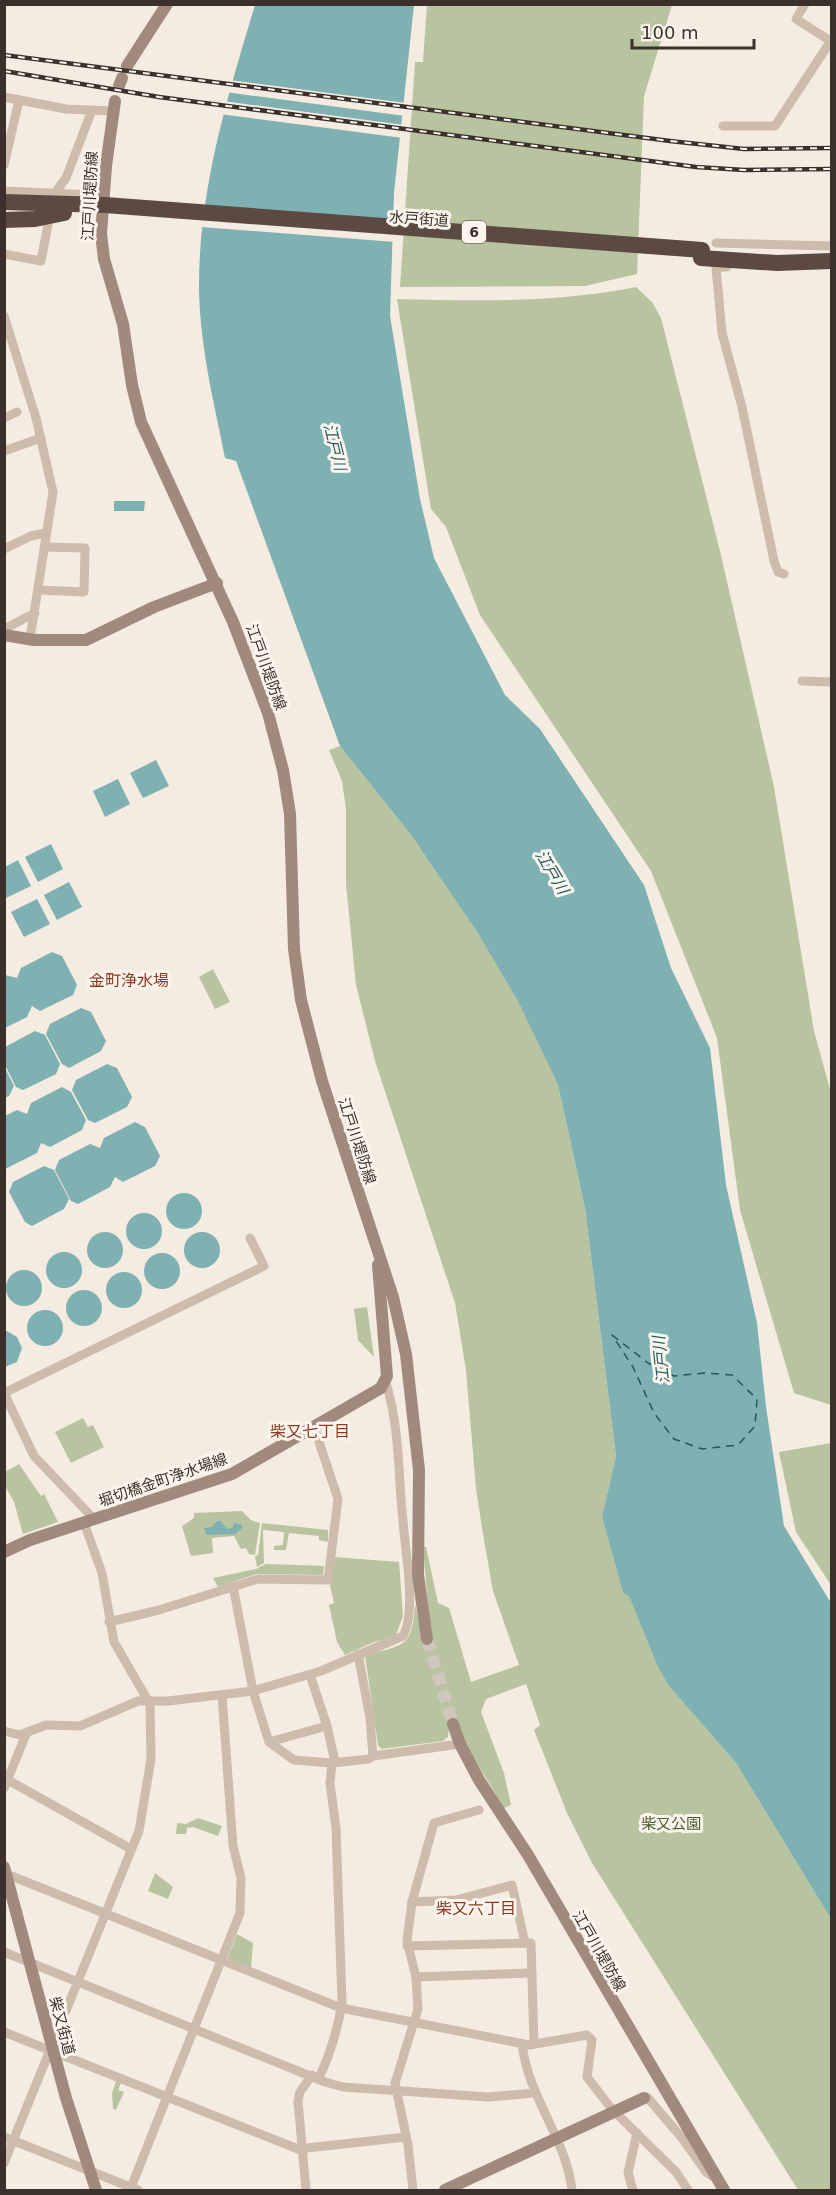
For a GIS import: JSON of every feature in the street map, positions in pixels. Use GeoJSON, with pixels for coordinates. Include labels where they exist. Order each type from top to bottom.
{"type":"FeatureCollection","features":[{"type":"Feature","properties":{"kind":"highway"},"geometry":{"type":"LineString","coordinates":[[4,193],[48,199]]}},
{"type":"Feature","properties":{"kind":"highway","name":"水戸街道"},"geometry":{"type":"LineString","coordinates":[[4,202],[48,199],[138,211],[672,252],[706,250],[831,253]]}},
{"type":"Feature","properties":{"kind":"highway","name":"水戸街道"},"geometry":{"type":"LineString","coordinates":[[4,213],[64,213],[101,205]]}},
{"type":"Feature","properties":{"kind":"highway"},"geometry":{"type":"LineString","coordinates":[[4,222],[64,213]]}},
{"type":"Feature","properties":{"kind":"highway","name":"水戸街道"},"geometry":{"type":"LineString","coordinates":[[706,250],[777,263],[831,261]]}},
{"type":"Feature","properties":{"kind":"main road"},"geometry":{"type":"LineString","coordinates":[[127,66],[166,4]]}},
{"type":"Feature","properties":{"kind":"main road","name":"江戸川堤防線"},"geometry":{"type":"LineString","coordinates":[[114,106],[101,234],[104,259],[123,324],[134,397],[152,449],[217,583],[261,692],[283,770],[290,814],[294,949],[301,1000],[322,1082],[398,1314],[411,1391],[419,1470],[418,1575],[427,1639]]}},
{"type":"Feature","properties":{"kind":"main road"},"geometry":{"type":"LineString","coordinates":[[4,635],[30,639],[86,640],[154,607],[217,583]]}},
{"type":"Feature","properties":{"kind":"main road","name":"江戸川堤防線"},"geometry":{"type":"LineString","coordinates":[[379,1255],[386,1383]]}},
{"type":"Feature","properties":{"kind":"main road","name":"堀切橋金町浄水場線"},"geometry":{"type":"LineString","coordinates":[[4,1551],[30,1540],[232,1474],[386,1383]]}},
{"type":"Feature","properties":{"kind":"main road","name":"江戸川堤防線"},"geometry":{"type":"LineString","coordinates":[[453,1724],[460,1744],[721,2185]]}},
{"type":"Feature","properties":{"kind":"main road","name":"柴又街道"},"geometry":{"type":"LineString","coordinates":[[5,1871],[52,2048],[96,2190]]}},
{"type":"Feature","properties":{"kind":"main road"},"geometry":{"type":"LineString","coordinates":[[445,2190],[644,2098]]}},
{"type":"Feature","properties":{"kind":"street"},"geometry":{"type":"LineString","coordinates":[[723,126],[775,126],[831,40],[796,19],[805,4]]}},
{"type":"Feature","properties":{"kind":"street"},"geometry":{"type":"LineString","coordinates":[[4,97],[66,109],[92,110],[114,106]]}},
{"type":"Feature","properties":{"kind":"street"},"geometry":{"type":"LineString","coordinates":[[4,165],[14,135],[20,100]]}},
{"type":"Feature","properties":{"kind":"street"},"geometry":{"type":"LineString","coordinates":[[4,254],[41,261],[48,224],[48,199],[66,178],[92,110]]}},
{"type":"Feature","properties":{"kind":"street"},"geometry":{"type":"LineString","coordinates":[[4,222],[48,224]]}},
{"type":"Feature","properties":{"kind":"street"},"geometry":{"type":"LineString","coordinates":[[706,250],[831,246]]}},
{"type":"Feature","properties":{"kind":"street"},"geometry":{"type":"LineString","coordinates":[[784,574],[778,572],[774,561],[744,418],[722,333],[716,267],[831,268]]}},
{"type":"Feature","properties":{"kind":"street"},"geometry":{"type":"LineString","coordinates":[[6,321],[9,347],[41,438],[53,492],[30,639]]}},
{"type":"Feature","properties":{"kind":"street"},"geometry":{"type":"LineString","coordinates":[[4,418],[17,412]]}},
{"type":"Feature","properties":{"kind":"street"},"geometry":{"type":"LineString","coordinates":[[4,451],[41,438]]}},
{"type":"Feature","properties":{"kind":"street"},"geometry":{"type":"LineString","coordinates":[[4,549],[31,536],[45,533]]}},
{"type":"Feature","properties":{"kind":"street"},"geometry":{"type":"LineString","coordinates":[[39,590],[84,592],[85,548],[44,547]]}},
{"type":"Feature","properties":{"kind":"street"},"geometry":{"type":"LineString","coordinates":[[4,629],[35,613]]}},
{"type":"Feature","properties":{"kind":"street"},"geometry":{"type":"LineString","coordinates":[[802,681],[831,682]]}},
{"type":"Feature","properties":{"kind":"street"},"geometry":{"type":"LineString","coordinates":[[4,2163],[9,2139],[52,2048],[104,1913],[139,1831],[151,1759],[148,1700],[114,1642],[89,1521],[34,1456],[4,1393],[264,1266],[250,1238]]}},
{"type":"Feature","properties":{"kind":"street"},"geometry":{"type":"LineString","coordinates":[[4,1731],[20,1735],[46,1725],[80,1726],[124,1706],[148,1700],[168,1701],[253,1691],[310,1675],[403,1636],[408,1623],[408,1558],[398,1446],[386,1383]]}},
{"type":"Feature","properties":{"kind":"street"},"geometry":{"type":"LineString","coordinates":[[109,1622],[159,1610],[258,1579],[328,1580],[338,1499],[314,1427]]}},
{"type":"Feature","properties":{"kind":"street"},"geometry":{"type":"LineString","coordinates":[[233,1586],[253,1691],[269,1742],[294,1760],[333,1762],[369,1759],[373,1756],[460,1744]]}},
{"type":"Feature","properties":{"kind":"street"},"geometry":{"type":"LineString","coordinates":[[358,1654],[370,1718],[373,1756]]}},
{"type":"Feature","properties":{"kind":"street"},"geometry":{"type":"LineString","coordinates":[[306,2190],[298,2101],[300,2092],[316,2077],[333,2048],[341,2008],[342,1962],[336,1828],[330,1783],[333,1762],[327,1726],[310,1675]]}},
{"type":"Feature","properties":{"kind":"street"},"geometry":{"type":"LineString","coordinates":[[9,2139],[133,2190],[167,2097],[237,1924],[241,1900],[241,1878],[233,1846],[222,1695]]}},
{"type":"Feature","properties":{"kind":"street"},"geometry":{"type":"LineString","coordinates":[[269,1742],[327,1726]]}},
{"type":"Feature","properties":{"kind":"street"},"geometry":{"type":"LineString","coordinates":[[27,1732],[6,1785],[131,1849]]}},
{"type":"Feature","properties":{"kind":"street"},"geometry":{"type":"LineString","coordinates":[[413,2190],[406,2137],[395,2089],[418,2009],[416,1977],[407,1946],[412,1902],[434,1823],[479,1810]]}},
{"type":"Feature","properties":{"kind":"street"},"geometry":{"type":"LineString","coordinates":[[5,1871],[341,2008],[522,2044],[588,2036],[592,2040],[588,2076],[614,2112],[676,2172],[688,2190]]}},
{"type":"Feature","properties":{"kind":"street"},"geometry":{"type":"LineString","coordinates":[[412,1902],[456,1900],[480,1896],[512,1885],[525,1943]]}},
{"type":"Feature","properties":{"kind":"street"},"geometry":{"type":"LineString","coordinates":[[407,1946],[531,1943],[534,2044]]}},
{"type":"Feature","properties":{"kind":"street"},"geometry":{"type":"LineString","coordinates":[[4,1952],[343,2087],[488,2097],[535,2093]]}},
{"type":"Feature","properties":{"kind":"street"},"geometry":{"type":"LineString","coordinates":[[416,1977],[532,1973]]}},
{"type":"Feature","properties":{"kind":"street"},"geometry":{"type":"LineString","coordinates":[[4,2032],[52,2048],[167,2097],[304,2149],[406,2137]]}},
{"type":"Feature","properties":{"kind":"street"},"geometry":{"type":"LineString","coordinates":[[522,2044],[524,2066],[569,2166],[572,2190]]}},
{"type":"Feature","properties":{"kind":"street"},"geometry":{"type":"LineString","coordinates":[[644,2098],[647,2097],[682,2138],[706,2172],[721,2185]]}},
{"type":"Feature","properties":{"kind":"street"},"geometry":{"type":"LineString","coordinates":[[633,2190],[628,2173],[637,2133]]}},
{"type":"Feature","properties":{"kind":"green space"},"geometry":{"type":"Polygon","coordinates":[[[427,5],[672,5],[644,96],[637,274],[585,286],[400,287],[415,62],[423,62],[427,5]]]}},
{"type":"Feature","properties":{"kind":"green space"},"geometry":{"type":"Polygon","coordinates":[[[636,287],[652,302],[661,318],[720,551],[774,787],[814,1031],[831,1093],[831,1405],[794,1393],[740,1210],[717,1038],[651,871],[480,615],[446,527],[431,509],[397,299],[547,298],[636,287]]]}},
{"type":"Feature","properties":{"kind":"green space","name":"柴又公園"},"geometry":{"type":"Polygon","coordinates":[[[340,746],[411,835],[477,932],[518,1000],[558,1085],[585,1208],[616,1456],[602,1517],[623,1593],[629,1595],[657,1665],[668,1685],[736,1763],[831,1919],[831,2190],[798,2190],[592,1863],[567,1813],[534,1730],[540,1725],[526,1684],[486,1699],[481,1712],[504,1773],[511,1805],[504,1808],[475,1760],[449,1726],[448,1737],[443,1741],[381,1749],[378,1745],[365,1655],[398,1646],[404,1642],[412,1629],[415,1604],[423,1642],[433,1640],[423,1547],[426,1547],[438,1603],[449,1608],[471,1682],[519,1665],[493,1591],[476,1489],[466,1370],[455,1303],[375,1061],[356,985],[346,884],[346,809],[342,781],[329,750],[340,746]]]}},
{"type":"Feature","properties":{"kind":"green space"},"geometry":{"type":"Polygon","coordinates":[[[213,969],[230,1002],[215,1009],[199,977],[213,969]]]}},
{"type":"Feature","properties":{"kind":"green space"},"geometry":{"type":"Polygon","coordinates":[[[367,1307],[374,1357],[358,1340],[354,1309],[367,1307]]]}},
{"type":"Feature","properties":{"kind":"green space"},"geometry":{"type":"Polygon","coordinates":[[[83,1418],[88,1427],[93,1425],[104,1447],[71,1463],[55,1432],[83,1418]]]}},
{"type":"Feature","properties":{"kind":"green space"},"geometry":{"type":"Polygon","coordinates":[[[832,1443],[831,1585],[796,1532],[779,1452],[832,1443]]]}},
{"type":"Feature","properties":{"kind":"green space"},"geometry":{"type":"Polygon","coordinates":[[[19,1464],[41,1496],[44,1494],[58,1522],[23,1534],[14,1502],[5,1486],[5,1472],[19,1464]]]}},
{"type":"Feature","properties":{"kind":"green space"},"geometry":{"type":"Polygon","coordinates":[[[242,1511],[251,1520],[260,1523],[255,1555],[249,1554],[246,1548],[241,1549],[234,1536],[212,1538],[213,1553],[191,1556],[182,1526],[194,1518],[194,1513],[242,1511]]]}},
{"type":"Feature","properties":{"kind":"green space"},"geometry":{"type":"Polygon","coordinates":[[[262,1523],[328,1530],[328,1542],[319,1540],[319,1536],[289,1533],[286,1550],[274,1550],[274,1546],[283,1545],[284,1532],[263,1530],[264,1563],[257,1567],[255,1556],[258,1555],[262,1523]]]}},
{"type":"Feature","properties":{"kind":"green space"},"geometry":{"type":"Polygon","coordinates":[[[334,1557],[399,1562],[403,1616],[395,1637],[374,1642],[345,1655],[337,1642],[329,1605],[334,1603],[330,1586],[334,1557]]]}},
{"type":"Feature","properties":{"kind":"green space"},"geometry":{"type":"Polygon","coordinates":[[[266,1564],[324,1566],[323,1575],[256,1574],[218,1587],[213,1578],[256,1569],[266,1564]]]}},
{"type":"Feature","properties":{"kind":"green space"},"geometry":{"type":"Polygon","coordinates":[[[198,1818],[222,1826],[218,1836],[193,1827],[187,1828],[186,1834],[176,1834],[177,1823],[186,1824],[198,1818]]]}},
{"type":"Feature","properties":{"kind":"green space"},"geometry":{"type":"Polygon","coordinates":[[[155,1873],[173,1887],[168,1899],[148,1891],[155,1873]]]}},
{"type":"Feature","properties":{"kind":"green space"},"geometry":{"type":"Polygon","coordinates":[[[237,1934],[253,1943],[251,1968],[227,1959],[237,1934]]]}},
{"type":"Feature","properties":{"kind":"green space"},"geometry":{"type":"Polygon","coordinates":[[[116,2081],[121,2083],[118,2090],[124,2092],[116,2110],[113,2109],[112,2093],[116,2081]]]}},
{"type":"Feature","properties":{"kind":"water","name":"江戸川"},"geometry":{"type":"Polygon","coordinates":[[[255,5],[414,5],[394,193],[390,316],[420,499],[434,558],[505,695],[540,729],[644,885],[671,968],[710,1048],[726,1185],[757,1323],[766,1407],[784,1526],[831,1603],[831,1919],[736,1763],[668,1685],[657,1665],[629,1596],[623,1593],[602,1517],[616,1456],[585,1208],[558,1085],[518,1001],[477,932],[411,835],[340,746],[236,461],[225,458],[202,333],[199,291],[200,254],[203,218],[216,146],[255,5]]]}},
{"type":"Feature","properties":{"kind":"water"},"geometry":{"type":"Polygon","coordinates":[[[114,501],[145,501],[144,511],[114,511],[114,501]]]}},
{"type":"Feature","properties":{"kind":"water"},"geometry":{"type":"Polygon","coordinates":[[[156,760],[169,786],[143,798],[130,773],[156,760]]]}},
{"type":"Feature","properties":{"kind":"water"},"geometry":{"type":"Polygon","coordinates":[[[118,779],[130,804],[105,817],[93,791],[118,779]]]}},
{"type":"Feature","properties":{"kind":"water"},"geometry":{"type":"Polygon","coordinates":[[[51,844],[63,869],[38,882],[25,857],[51,844]]]}},
{"type":"Feature","properties":{"kind":"water"},"geometry":{"type":"Polygon","coordinates":[[[18,860],[31,886],[6,898],[5,867],[18,860]]]}},
{"type":"Feature","properties":{"kind":"water"},"geometry":{"type":"Polygon","coordinates":[[[69,882],[82,907],[57,920],[44,895],[69,882]]]}},
{"type":"Feature","properties":{"kind":"water"},"geometry":{"type":"Polygon","coordinates":[[[37,899],[50,924],[24,937],[11,912],[37,899]]]}},
{"type":"Feature","properties":{"kind":"water"},"geometry":{"type":"Polygon","coordinates":[[[52,952],[62,956],[77,985],[73,995],[40,1011],[32,1006],[27,1017],[5,1028],[5,975],[17,978],[21,968],[52,952]]]}},
{"type":"Feature","properties":{"kind":"water"},"geometry":{"type":"Polygon","coordinates":[[[81,1008],[91,1012],[106,1041],[101,1051],[69,1068],[62,1064],[46,1034],[50,1024],[81,1008]]]}},
{"type":"Feature","properties":{"kind":"water"},"geometry":{"type":"Polygon","coordinates":[[[35,1031],[45,1035],[60,1064],[56,1074],[23,1090],[16,1087],[5,1065],[5,1047],[35,1031]]]}},
{"type":"Feature","properties":{"kind":"water"},"geometry":{"type":"Polygon","coordinates":[[[107,1064],[117,1068],[132,1097],[127,1107],[95,1123],[88,1120],[72,1090],[76,1080],[107,1064]]]}},
{"type":"Feature","properties":{"kind":"water"},"geometry":{"type":"Polygon","coordinates":[[[5,1068],[14,1086],[9,1096],[5,1098],[5,1068]]]}},
{"type":"Feature","properties":{"kind":"water"},"geometry":{"type":"Polygon","coordinates":[[[62,1087],[71,1092],[86,1120],[82,1130],[50,1147],[41,1143],[37,1153],[5,1169],[5,1116],[17,1110],[27,1114],[31,1103],[62,1087]]]}},
{"type":"Feature","properties":{"kind":"water"},"geometry":{"type":"Polygon","coordinates":[[[135,1122],[145,1127],[160,1156],[155,1166],[123,1182],[115,1177],[110,1187],[78,1204],[71,1201],[55,1170],[59,1160],[90,1144],[100,1148],[104,1138],[135,1122]]]}},
{"type":"Feature","properties":{"kind":"water"},"geometry":{"type":"Polygon","coordinates":[[[44,1166],[54,1170],[69,1199],[64,1209],[32,1226],[25,1222],[9,1192],[13,1182],[44,1166]]]}},
{"type":"Feature","properties":{"kind":"water"},"geometry":{"type":"Polygon","coordinates":[[[184,1193],[197,1198],[202,1211],[197,1224],[184,1229],[171,1224],[166,1211],[171,1198],[184,1193]]]}},
{"type":"Feature","properties":{"kind":"water"},"geometry":{"type":"Polygon","coordinates":[[[144,1213],[157,1218],[162,1231],[157,1244],[144,1249],[131,1244],[126,1231],[131,1218],[144,1213]]]}},
{"type":"Feature","properties":{"kind":"water"},"geometry":{"type":"Polygon","coordinates":[[[105,1232],[118,1237],[123,1250],[118,1263],[105,1268],[92,1263],[87,1250],[92,1237],[105,1232]]]}},
{"type":"Feature","properties":{"kind":"water"},"geometry":{"type":"Polygon","coordinates":[[[202,1232],[215,1237],[220,1250],[215,1263],[202,1268],[189,1263],[184,1250],[189,1237],[202,1232]]]}},
{"type":"Feature","properties":{"kind":"water"},"geometry":{"type":"Polygon","coordinates":[[[64,1252],[77,1257],[82,1270],[77,1283],[64,1288],[51,1283],[46,1270],[51,1257],[64,1252]]]}},
{"type":"Feature","properties":{"kind":"water"},"geometry":{"type":"Polygon","coordinates":[[[162,1253],[175,1258],[180,1271],[175,1284],[162,1289],[149,1284],[144,1271],[149,1258],[162,1253]]]}},
{"type":"Feature","properties":{"kind":"water"},"geometry":{"type":"Polygon","coordinates":[[[24,1270],[37,1275],[42,1288],[37,1301],[24,1306],[11,1301],[6,1288],[11,1275],[24,1270]]]}},
{"type":"Feature","properties":{"kind":"water"},"geometry":{"type":"Polygon","coordinates":[[[124,1272],[137,1277],[142,1290],[137,1303],[124,1308],[111,1303],[106,1290],[111,1277],[124,1272]]]}},
{"type":"Feature","properties":{"kind":"water"},"geometry":{"type":"Polygon","coordinates":[[[84,1290],[97,1295],[102,1308],[97,1321],[84,1326],[71,1321],[66,1308],[71,1295],[84,1290]]]}},
{"type":"Feature","properties":{"kind":"water"},"geometry":{"type":"Polygon","coordinates":[[[45,1310],[58,1315],[63,1328],[58,1341],[45,1346],[32,1341],[27,1328],[32,1315],[45,1310]]]}},
{"type":"Feature","properties":{"kind":"water"},"geometry":{"type":"Polygon","coordinates":[[[5,1330],[17,1337],[22,1348],[17,1362],[5,1367],[5,1330]]]}},
{"type":"Feature","properties":{"kind":"water"},"geometry":{"type":"Polygon","coordinates":[[[217,1521],[221,1521],[227,1529],[233,1528],[234,1523],[242,1525],[242,1528],[235,1534],[206,1535],[204,1528],[212,1527],[217,1521]]]}},
{"type":"Feature","properties":{"kind":"pier"},"geometry":{"type":"Polygon","coordinates":[[[229,80],[406,103],[405,116],[225,92],[229,80]]]}},
{"type":"Feature","properties":{"kind":"pier"},"geometry":{"type":"Polygon","coordinates":[[[223,101],[404,125],[403,138],[219,114],[223,101]]]}},
{"type":"Feature","properties":{"kind":"pier"},"geometry":{"type":"Polygon","coordinates":[[[202,205],[396,220],[395,242],[201,227],[202,205]]]}},
{"type":"Feature","properties":{"kind":"ferry route"},"geometry":{"type":"LineString","coordinates":[[612,1335],[648,1363],[674,1376],[704,1373],[732,1375],[757,1399],[755,1426],[738,1445],[702,1449],[674,1439],[654,1413],[633,1367],[612,1335]]}},
{"type":"Feature","properties":{"kind":"tunnel"},"geometry":{"type":"LineString","coordinates":[[427,1639],[453,1724]]}},
{"type":"Feature","properties":{"kind":"railway"},"geometry":{"type":"LineString","coordinates":[[4,55],[670,141],[744,149],[832,148]]}},
{"type":"Feature","properties":{"kind":"railway"},"geometry":{"type":"LineString","coordinates":[[4,71],[159,97],[696,167],[744,170],[832,169]]}},
{"type":"Feature","properties":{"kind":"district","name":"金町浄水場"},"geometry":{"type":"Point","coordinates":[129,980]}},
{"type":"Feature","properties":{"kind":"district","name":"柴又七丁目"},"geometry":{"type":"Point","coordinates":[310,1431]}},
{"type":"Feature","properties":{"kind":"district","name":"柴又六丁目"},"geometry":{"type":"Point","coordinates":[476,1908]}}]}
